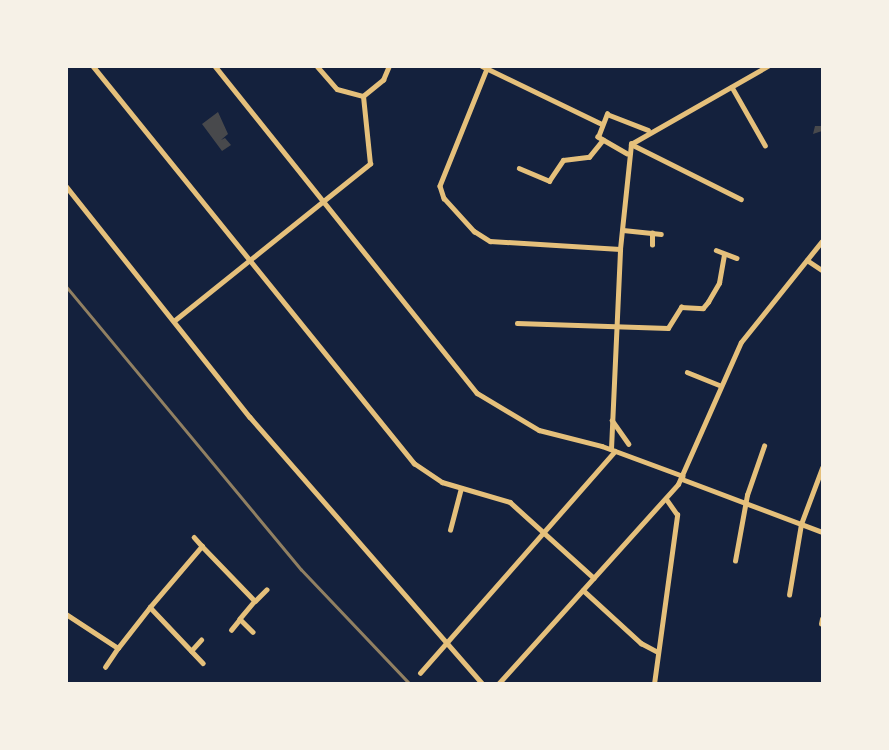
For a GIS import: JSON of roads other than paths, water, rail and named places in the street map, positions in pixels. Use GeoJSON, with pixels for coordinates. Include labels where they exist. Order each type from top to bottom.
{"type":"FeatureCollection","features":[{"type":"Feature","properties":{"kind":"street"},"geometry":{"type":"LineString","coordinates":[[93,66],[414,463],[429,475],[461,488],[510,502],[594,578]]}},
{"type":"Feature","properties":{"kind":"street"},"geometry":{"type":"LineString","coordinates":[[215,66],[477,393],[539,430],[613,450],[822,532]]}},
{"type":"Feature","properties":{"kind":"street"},"geometry":{"type":"LineString","coordinates":[[317,66],[337,89],[363,96],[378,86],[389,66]]}},
{"type":"Feature","properties":{"kind":"street"},"geometry":{"type":"LineString","coordinates":[[420,673],[545,534],[613,450],[620,249],[627,155],[631,144],[649,131],[768,66]]}},
{"type":"Feature","properties":{"kind":"street"},"geometry":{"type":"LineString","coordinates":[[600,123],[485,68],[440,186],[444,198],[490,241],[620,249]]}},
{"type":"Feature","properties":{"kind":"street"},"geometry":{"type":"LineString","coordinates":[[733,87],[765,145]]}},
{"type":"Feature","properties":{"kind":"street"},"geometry":{"type":"LineString","coordinates":[[175,320],[371,161],[363,96]]}},
{"type":"Feature","properties":{"kind":"street"},"geometry":{"type":"LineString","coordinates":[[627,155],[603,140],[597,131],[600,123],[612,113],[649,131]]}},
{"type":"Feature","properties":{"kind":"street"},"geometry":{"type":"LineString","coordinates":[[519,168],[549,181],[563,160],[589,157],[603,140]]}},
{"type":"Feature","properties":{"kind":"street"},"geometry":{"type":"LineString","coordinates":[[631,144],[741,200]]}},
{"type":"Feature","properties":{"kind":"street"},"geometry":{"type":"LineString","coordinates":[[66,186],[250,417],[483,684]]}},
{"type":"Feature","properties":{"kind":"street"},"geometry":{"type":"LineString","coordinates":[[623,230],[661,234]]}},
{"type":"Feature","properties":{"kind":"street"},"geometry":{"type":"LineString","coordinates":[[652,233],[652,245]]}},
{"type":"Feature","properties":{"kind":"street"},"geometry":{"type":"LineString","coordinates":[[498,684],[683,477],[719,385],[751,326],[822,241]]}},
{"type":"Feature","properties":{"kind":"street"},"geometry":{"type":"LineString","coordinates":[[716,250],[737,258]]}},
{"type":"Feature","properties":{"kind":"street"},"geometry":{"type":"LineString","coordinates":[[517,323],[668,328],[684,305],[703,308],[708,302],[719,282],[724,254]]}},
{"type":"Feature","properties":{"kind":"street"},"geometry":{"type":"LineString","coordinates":[[807,260],[822,270]]}},
{"type":"Feature","properties":{"kind":"street"},"geometry":{"type":"LineString","coordinates":[[687,372],[719,385]]}},
{"type":"Feature","properties":{"kind":"street"},"geometry":{"type":"LineString","coordinates":[[612,420],[629,444]]}},
{"type":"Feature","properties":{"kind":"street"},"geometry":{"type":"LineString","coordinates":[[735,561],[745,503],[764,446]]}},
{"type":"Feature","properties":{"kind":"street"},"geometry":{"type":"LineString","coordinates":[[789,595],[801,524],[822,468]]}},
{"type":"Feature","properties":{"kind":"street"},"geometry":{"type":"LineString","coordinates":[[450,530],[461,488]]}},
{"type":"Feature","properties":{"kind":"street"},"geometry":{"type":"LineString","coordinates":[[654,684],[677,515],[666,499]]}},
{"type":"Feature","properties":{"kind":"street"},"geometry":{"type":"LineString","coordinates":[[194,537],[255,601]]}},
{"type":"Feature","properties":{"kind":"street"},"geometry":{"type":"LineString","coordinates":[[105,667],[150,607],[202,546]]}},
{"type":"Feature","properties":{"kind":"street"},"geometry":{"type":"LineString","coordinates":[[231,630],[266,590]]}},
{"type":"Feature","properties":{"kind":"street"},"geometry":{"type":"LineString","coordinates":[[583,590],[641,643],[658,652]]}},
{"type":"Feature","properties":{"kind":"street"},"geometry":{"type":"LineString","coordinates":[[150,607],[203,663]]}},
{"type":"Feature","properties":{"kind":"street"},"geometry":{"type":"LineString","coordinates":[[67,612],[118,648]]}},
{"type":"Feature","properties":{"kind":"street"},"geometry":{"type":"LineString","coordinates":[[240,619],[253,632]]}},
{"type":"Feature","properties":{"kind":"street"},"geometry":{"type":"LineString","coordinates":[[191,652],[201,640]]}},
{"type":"Feature","properties":{"kind":"railway"},"geometry":{"type":"LineString","coordinates":[[66,286],[301,569],[410,684]]}}]}
